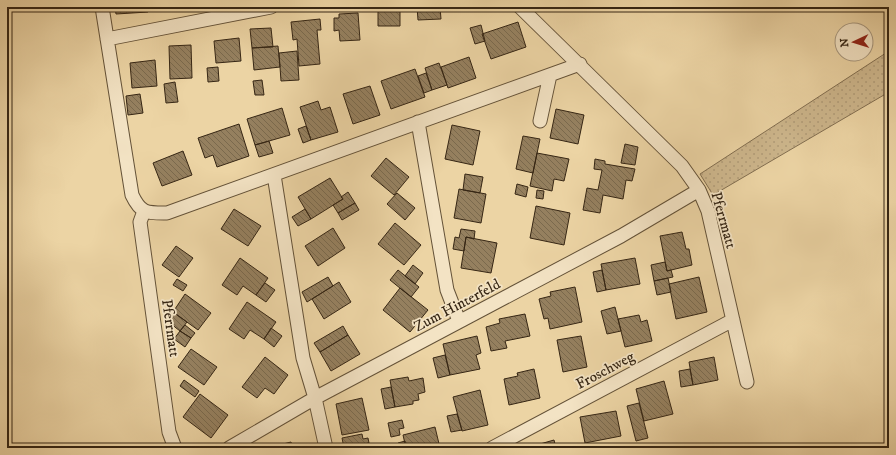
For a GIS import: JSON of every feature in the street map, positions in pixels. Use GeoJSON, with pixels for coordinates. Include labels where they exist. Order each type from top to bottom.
{"type":"FeatureCollection","features":[{"type":"Feature","properties":{"kind":"street"},"geometry":{"type":"LineString","coordinates":[[102,7],[132,195],[137,206],[144,211],[167,213],[580,64]]}},
{"type":"Feature","properties":{"kind":"street"},"geometry":{"type":"LineString","coordinates":[[107,39],[271,7]]}},
{"type":"Feature","properties":{"kind":"street","name":"Pferrmatt"},"geometry":{"type":"LineString","coordinates":[[520,7],[580,64],[682,166],[699,190],[708,212],[747,382]]}},
{"type":"Feature","properties":{"kind":"street"},"geometry":{"type":"LineString","coordinates":[[540,121],[550,75]]}},
{"type":"Feature","properties":{"kind":"street"},"geometry":{"type":"LineString","coordinates":[[418,122],[447,290],[459,322]]}},
{"type":"Feature","properties":{"kind":"street"},"geometry":{"type":"LineString","coordinates":[[274,175],[303,358],[315,398],[326,448]]}},
{"type":"Feature","properties":{"kind":"street","name":"Zum Hinterfeld"},"geometry":{"type":"LineString","coordinates":[[229,448],[242,445],[315,398],[621,236],[699,190]]}},
{"type":"Feature","properties":{"kind":"street","name":"Pferrmatt"},"geometry":{"type":"LineString","coordinates":[[144,211],[140,222],[169,432],[175,448]]}},
{"type":"Feature","properties":{"kind":"street","name":"Froschweg"},"geometry":{"type":"LineString","coordinates":[[492,448],[734,320]]}},
{"type":"Feature","properties":{"kind":"shaded area"},"geometry":{"type":"Polygon","coordinates":[[[889,51],[889,92],[713,195],[700,174],[889,51]]]}},
{"type":"Feature","properties":{"kind":"building"},"geometry":{"type":"Polygon","coordinates":[[[115,7],[147,7],[148,12],[116,14],[115,7]]]}},
{"type":"Feature","properties":{"kind":"building"},"geometry":{"type":"Polygon","coordinates":[[[178,7],[178,8],[156,8],[178,7]]]}},
{"type":"Feature","properties":{"kind":"building"},"geometry":{"type":"Polygon","coordinates":[[[378,7],[400,7],[400,26],[378,26],[378,7]]]}},
{"type":"Feature","properties":{"kind":"building"},"geometry":{"type":"Polygon","coordinates":[[[417,7],[440,7],[441,19],[418,20],[417,7]]]}},
{"type":"Feature","properties":{"kind":"building"},"geometry":{"type":"Polygon","coordinates":[[[358,13],[360,40],[340,41],[339,30],[334,31],[334,18],[339,18],[339,14],[358,13]]]}},
{"type":"Feature","properties":{"kind":"building"},"geometry":{"type":"Polygon","coordinates":[[[320,19],[321,30],[317,30],[320,64],[299,66],[297,39],[293,40],[291,22],[320,19]]]}},
{"type":"Feature","properties":{"kind":"building"},"geometry":{"type":"Polygon","coordinates":[[[518,22],[526,47],[491,59],[482,34],[518,22]]]}},
{"type":"Feature","properties":{"kind":"building"},"geometry":{"type":"Polygon","coordinates":[[[481,25],[485,41],[475,44],[470,28],[481,25]]]}},
{"type":"Feature","properties":{"kind":"building"},"geometry":{"type":"Polygon","coordinates":[[[271,28],[273,47],[252,48],[250,29],[271,28]]]}},
{"type":"Feature","properties":{"kind":"building"},"geometry":{"type":"Polygon","coordinates":[[[239,38],[241,61],[216,63],[214,41],[239,38]]]}},
{"type":"Feature","properties":{"kind":"building"},"geometry":{"type":"Polygon","coordinates":[[[191,45],[192,78],[170,79],[169,46],[191,45]]]}},
{"type":"Feature","properties":{"kind":"building"},"geometry":{"type":"Polygon","coordinates":[[[278,46],[280,67],[254,70],[252,48],[278,46]]]}},
{"type":"Feature","properties":{"kind":"building"},"geometry":{"type":"Polygon","coordinates":[[[297,51],[299,80],[281,81],[279,53],[297,51]]]}},
{"type":"Feature","properties":{"kind":"building"},"geometry":{"type":"Polygon","coordinates":[[[469,57],[476,78],[448,88],[441,67],[469,57]]]}},
{"type":"Feature","properties":{"kind":"building"},"geometry":{"type":"Polygon","coordinates":[[[155,60],[157,86],[132,88],[130,63],[155,60]]]}},
{"type":"Feature","properties":{"kind":"building"},"geometry":{"type":"Polygon","coordinates":[[[439,63],[447,85],[432,90],[425,68],[439,63]]]}},
{"type":"Feature","properties":{"kind":"building"},"geometry":{"type":"Polygon","coordinates":[[[218,67],[219,81],[208,82],[207,68],[218,67]]]}},
{"type":"Feature","properties":{"kind":"building"},"geometry":{"type":"Polygon","coordinates":[[[415,69],[425,97],[391,109],[381,81],[415,69]]]}},
{"type":"Feature","properties":{"kind":"building"},"geometry":{"type":"Polygon","coordinates":[[[426,73],[432,90],[424,93],[418,76],[426,73]]]}},
{"type":"Feature","properties":{"kind":"building"},"geometry":{"type":"Polygon","coordinates":[[[262,80],[264,95],[255,95],[253,81],[262,80]]]}},
{"type":"Feature","properties":{"kind":"building"},"geometry":{"type":"Polygon","coordinates":[[[175,82],[178,102],[166,103],[164,84],[175,82]]]}},
{"type":"Feature","properties":{"kind":"building"},"geometry":{"type":"Polygon","coordinates":[[[370,86],[380,115],[353,124],[343,94],[370,86]]]}},
{"type":"Feature","properties":{"kind":"building"},"geometry":{"type":"Polygon","coordinates":[[[140,94],[143,113],[128,115],[126,96],[140,94]]]}},
{"type":"Feature","properties":{"kind":"building"},"geometry":{"type":"Polygon","coordinates":[[[318,101],[321,110],[330,107],[338,132],[311,140],[300,107],[318,101]]]}},
{"type":"Feature","properties":{"kind":"building"},"geometry":{"type":"Polygon","coordinates":[[[282,108],[290,135],[255,145],[247,119],[282,108]]]}},
{"type":"Feature","properties":{"kind":"building"},"geometry":{"type":"Polygon","coordinates":[[[556,109],[584,115],[578,144],[550,138],[556,109]]]}},
{"type":"Feature","properties":{"kind":"building"},"geometry":{"type":"Polygon","coordinates":[[[239,124],[249,156],[217,167],[213,155],[205,158],[198,138],[239,124]]]}},
{"type":"Feature","properties":{"kind":"building"},"geometry":{"type":"Polygon","coordinates":[[[452,125],[480,131],[473,165],[445,159],[452,125]]]}},
{"type":"Feature","properties":{"kind":"building"},"geometry":{"type":"Polygon","coordinates":[[[306,126],[311,140],[303,143],[298,129],[306,126]]]}},
{"type":"Feature","properties":{"kind":"building"},"geometry":{"type":"Polygon","coordinates":[[[523,136],[540,139],[533,173],[516,169],[523,136]]]}},
{"type":"Feature","properties":{"kind":"building"},"geometry":{"type":"Polygon","coordinates":[[[269,141],[273,153],[259,157],[255,145],[269,141]]]}},
{"type":"Feature","properties":{"kind":"building"},"geometry":{"type":"Polygon","coordinates":[[[625,144],[638,147],[635,165],[621,163],[625,144]]]}},
{"type":"Feature","properties":{"kind":"building"},"geometry":{"type":"Polygon","coordinates":[[[183,151],[192,175],[162,186],[153,163],[183,151]]]}},
{"type":"Feature","properties":{"kind":"building"},"geometry":{"type":"Polygon","coordinates":[[[537,153],[569,159],[564,181],[554,179],[552,191],[530,186],[537,153]]]}},
{"type":"Feature","properties":{"kind":"building"},"geometry":{"type":"Polygon","coordinates":[[[386,158],[409,177],[394,195],[371,176],[386,158]]]}},
{"type":"Feature","properties":{"kind":"building"},"geometry":{"type":"Polygon","coordinates":[[[595,159],[605,161],[605,164],[635,169],[632,181],[626,180],[623,199],[603,195],[600,213],[583,210],[587,188],[598,190],[602,170],[594,169],[595,159]]]}},
{"type":"Feature","properties":{"kind":"building"},"geometry":{"type":"Polygon","coordinates":[[[465,174],[483,177],[480,193],[463,190],[465,174]]]}},
{"type":"Feature","properties":{"kind":"building"},"geometry":{"type":"Polygon","coordinates":[[[330,178],[343,199],[311,219],[298,197],[330,178]]]}},
{"type":"Feature","properties":{"kind":"building"},"geometry":{"type":"Polygon","coordinates":[[[517,184],[528,187],[526,197],[515,194],[517,184]]]}},
{"type":"Feature","properties":{"kind":"building"},"geometry":{"type":"Polygon","coordinates":[[[459,189],[486,194],[481,223],[454,218],[459,189]]]}},
{"type":"Feature","properties":{"kind":"building"},"geometry":{"type":"Polygon","coordinates":[[[537,190],[544,191],[543,199],[536,198],[537,190]]]}},
{"type":"Feature","properties":{"kind":"building"},"geometry":{"type":"Polygon","coordinates":[[[348,192],[355,203],[338,213],[333,205],[343,199],[341,197],[348,192]]]}},
{"type":"Feature","properties":{"kind":"building"},"geometry":{"type":"Polygon","coordinates":[[[397,193],[415,208],[405,220],[387,204],[397,193]]]}},
{"type":"Feature","properties":{"kind":"building"},"geometry":{"type":"Polygon","coordinates":[[[355,203],[359,210],[342,220],[338,213],[355,203]]]}},
{"type":"Feature","properties":{"kind":"building"},"geometry":{"type":"Polygon","coordinates":[[[536,206],[570,213],[564,245],[530,238],[536,206]]]}},
{"type":"Feature","properties":{"kind":"building"},"geometry":{"type":"Polygon","coordinates":[[[234,209],[261,226],[248,246],[221,229],[234,209]]]}},
{"type":"Feature","properties":{"kind":"building"},"geometry":{"type":"Polygon","coordinates":[[[305,209],[311,219],[298,226],[292,217],[305,209]]]}},
{"type":"Feature","properties":{"kind":"building"},"geometry":{"type":"Polygon","coordinates":[[[395,223],[421,245],[404,265],[378,244],[395,223]]]}},
{"type":"Feature","properties":{"kind":"building"},"geometry":{"type":"Polygon","coordinates":[[[333,228],[345,248],[318,266],[305,246],[333,228]]]}},
{"type":"Feature","properties":{"kind":"building"},"geometry":{"type":"Polygon","coordinates":[[[461,229],[475,231],[474,239],[466,237],[464,251],[453,249],[455,237],[459,238],[461,229]]]}},
{"type":"Feature","properties":{"kind":"building"},"geometry":{"type":"Polygon","coordinates":[[[682,232],[686,249],[689,249],[692,265],[667,271],[660,236],[682,232]]]}},
{"type":"Feature","properties":{"kind":"building"},"geometry":{"type":"Polygon","coordinates":[[[466,237],[497,243],[491,273],[461,268],[466,237]]]}},
{"type":"Feature","properties":{"kind":"building"},"geometry":{"type":"Polygon","coordinates":[[[176,246],[193,258],[179,277],[162,265],[176,246]]]}},
{"type":"Feature","properties":{"kind":"building"},"geometry":{"type":"Polygon","coordinates":[[[240,258],[268,278],[256,295],[243,286],[237,295],[222,285],[240,258]]]}},
{"type":"Feature","properties":{"kind":"building"},"geometry":{"type":"Polygon","coordinates":[[[635,258],[640,284],[606,290],[601,264],[635,258]]]}},
{"type":"Feature","properties":{"kind":"building"},"geometry":{"type":"Polygon","coordinates":[[[665,262],[667,271],[671,270],[673,277],[654,281],[651,265],[665,262]]]}},
{"type":"Feature","properties":{"kind":"building"},"geometry":{"type":"Polygon","coordinates":[[[413,265],[423,273],[415,284],[405,276],[413,265]]]}},
{"type":"Feature","properties":{"kind":"building"},"geometry":{"type":"Polygon","coordinates":[[[398,270],[419,287],[411,297],[390,280],[398,270]]]}},
{"type":"Feature","properties":{"kind":"building"},"geometry":{"type":"Polygon","coordinates":[[[602,270],[606,290],[597,292],[593,272],[602,270]]]}},
{"type":"Feature","properties":{"kind":"building"},"geometry":{"type":"Polygon","coordinates":[[[328,277],[333,286],[307,302],[302,292],[328,277]]]}},
{"type":"Feature","properties":{"kind":"building"},"geometry":{"type":"Polygon","coordinates":[[[699,277],[707,312],[676,319],[669,284],[699,277]]]}},
{"type":"Feature","properties":{"kind":"building"},"geometry":{"type":"Polygon","coordinates":[[[668,278],[671,292],[657,295],[654,281],[668,278]]]}},
{"type":"Feature","properties":{"kind":"building"},"geometry":{"type":"Polygon","coordinates":[[[177,279],[187,285],[183,291],[173,285],[177,279]]]}},
{"type":"Feature","properties":{"kind":"building"},"geometry":{"type":"Polygon","coordinates":[[[339,282],[351,302],[324,319],[312,299],[339,282]]]}},
{"type":"Feature","properties":{"kind":"building"},"geometry":{"type":"Polygon","coordinates":[[[265,283],[275,290],[266,302],[256,295],[265,283]]]}},
{"type":"Feature","properties":{"kind":"building"},"geometry":{"type":"Polygon","coordinates":[[[575,287],[582,322],[550,329],[548,318],[544,319],[539,299],[551,296],[550,292],[575,287]]]}},
{"type":"Feature","properties":{"kind":"building"},"geometry":{"type":"Polygon","coordinates":[[[400,288],[428,310],[410,332],[383,310],[400,288]]]}},
{"type":"Feature","properties":{"kind":"building"},"geometry":{"type":"Polygon","coordinates":[[[185,294],[211,313],[198,330],[173,312],[185,294]]]}},
{"type":"Feature","properties":{"kind":"building"},"geometry":{"type":"Polygon","coordinates":[[[247,302],[276,322],[264,339],[250,330],[244,339],[229,329],[247,302]]]}},
{"type":"Feature","properties":{"kind":"building"},"geometry":{"type":"Polygon","coordinates":[[[615,307],[621,331],[607,334],[601,311],[615,307]]]}},
{"type":"Feature","properties":{"kind":"building"},"geometry":{"type":"Polygon","coordinates":[[[173,312],[187,322],[180,331],[166,320],[173,312]]]}},
{"type":"Feature","properties":{"kind":"building"},"geometry":{"type":"Polygon","coordinates":[[[525,314],[530,336],[505,341],[507,348],[491,351],[486,327],[500,323],[499,319],[525,314]]]}},
{"type":"Feature","properties":{"kind":"building"},"geometry":{"type":"Polygon","coordinates":[[[639,315],[641,322],[647,320],[652,341],[625,347],[618,319],[639,315]]]}},
{"type":"Feature","properties":{"kind":"building"},"geometry":{"type":"Polygon","coordinates":[[[185,325],[195,333],[191,338],[180,331],[185,325]]]}},
{"type":"Feature","properties":{"kind":"building"},"geometry":{"type":"Polygon","coordinates":[[[343,326],[348,335],[320,352],[314,343],[343,326]]]}},
{"type":"Feature","properties":{"kind":"building"},"geometry":{"type":"Polygon","coordinates":[[[271,328],[282,336],[274,347],[264,339],[271,328]]]}},
{"type":"Feature","properties":{"kind":"building"},"geometry":{"type":"Polygon","coordinates":[[[180,331],[191,338],[185,347],[174,339],[180,331]]]}},
{"type":"Feature","properties":{"kind":"building"},"geometry":{"type":"Polygon","coordinates":[[[348,335],[360,354],[331,371],[320,352],[348,335]]]}},
{"type":"Feature","properties":{"kind":"building"},"geometry":{"type":"Polygon","coordinates":[[[477,336],[481,353],[476,355],[480,369],[450,375],[443,344],[477,336]]]}},
{"type":"Feature","properties":{"kind":"building"},"geometry":{"type":"Polygon","coordinates":[[[581,336],[587,367],[563,372],[557,340],[581,336]]]}},
{"type":"Feature","properties":{"kind":"building"},"geometry":{"type":"Polygon","coordinates":[[[191,349],[217,367],[204,385],[178,367],[191,349]]]}},
{"type":"Feature","properties":{"kind":"building"},"geometry":{"type":"Polygon","coordinates":[[[445,355],[450,375],[438,378],[433,358],[445,355]]]}},
{"type":"Feature","properties":{"kind":"building"},"geometry":{"type":"Polygon","coordinates":[[[265,357],[288,375],[274,394],[265,388],[257,398],[242,387],[265,357]]]}},
{"type":"Feature","properties":{"kind":"building"},"geometry":{"type":"Polygon","coordinates":[[[714,357],[718,380],[693,385],[689,362],[714,357]]]}},
{"type":"Feature","properties":{"kind":"building"},"geometry":{"type":"Polygon","coordinates":[[[534,369],[540,398],[509,405],[504,379],[518,376],[517,373],[534,369]]]}},
{"type":"Feature","properties":{"kind":"building"},"geometry":{"type":"Polygon","coordinates":[[[690,369],[693,385],[681,387],[679,371],[690,369]]]}},
{"type":"Feature","properties":{"kind":"building"},"geometry":{"type":"Polygon","coordinates":[[[408,377],[409,381],[423,378],[425,392],[418,394],[419,400],[413,401],[413,404],[395,407],[390,380],[408,377]]]}},
{"type":"Feature","properties":{"kind":"building"},"geometry":{"type":"Polygon","coordinates":[[[184,380],[199,391],[195,397],[180,386],[184,380]]]}},
{"type":"Feature","properties":{"kind":"building"},"geometry":{"type":"Polygon","coordinates":[[[664,381],[673,414],[644,421],[636,389],[664,381]]]}},
{"type":"Feature","properties":{"kind":"building"},"geometry":{"type":"Polygon","coordinates":[[[391,387],[395,407],[385,409],[381,389],[391,387]]]}},
{"type":"Feature","properties":{"kind":"building"},"geometry":{"type":"Polygon","coordinates":[[[480,390],[488,425],[462,431],[453,397],[480,390]]]}},
{"type":"Feature","properties":{"kind":"building"},"geometry":{"type":"Polygon","coordinates":[[[200,394],[228,415],[211,438],[183,417],[200,394]]]}},
{"type":"Feature","properties":{"kind":"building"},"geometry":{"type":"Polygon","coordinates":[[[362,398],[369,430],[342,435],[336,404],[362,398]]]}},
{"type":"Feature","properties":{"kind":"building"},"geometry":{"type":"Polygon","coordinates":[[[639,403],[648,438],[636,441],[627,406],[639,403]]]}},
{"type":"Feature","properties":{"kind":"building"},"geometry":{"type":"Polygon","coordinates":[[[616,411],[621,436],[585,443],[580,417],[616,411]]]}},
{"type":"Feature","properties":{"kind":"building"},"geometry":{"type":"Polygon","coordinates":[[[457,414],[462,430],[451,432],[447,416],[457,414]]]}},
{"type":"Feature","properties":{"kind":"building"},"geometry":{"type":"Polygon","coordinates":[[[402,420],[404,428],[399,429],[400,435],[391,437],[388,423],[402,420]]]}},
{"type":"Feature","properties":{"kind":"building"},"geometry":{"type":"Polygon","coordinates":[[[435,427],[440,448],[406,448],[403,435],[435,427]]]}},
{"type":"Feature","properties":{"kind":"building"},"geometry":{"type":"Polygon","coordinates":[[[362,434],[363,439],[368,438],[369,443],[344,448],[342,438],[362,434]]]}},
{"type":"Feature","properties":{"kind":"building"},"geometry":{"type":"Polygon","coordinates":[[[554,440],[556,448],[534,448],[533,446],[554,440]]]}},
{"type":"Feature","properties":{"kind":"building"},"geometry":{"type":"Polygon","coordinates":[[[405,441],[406,448],[400,448],[398,443],[405,441]]]}},
{"type":"Feature","properties":{"kind":"building"},"geometry":{"type":"Polygon","coordinates":[[[291,442],[293,448],[267,448],[291,442]]]}},
{"type":"Feature","properties":{"kind":"building"},"geometry":{"type":"Polygon","coordinates":[[[369,443],[370,448],[344,448],[369,443]]]}}]}
